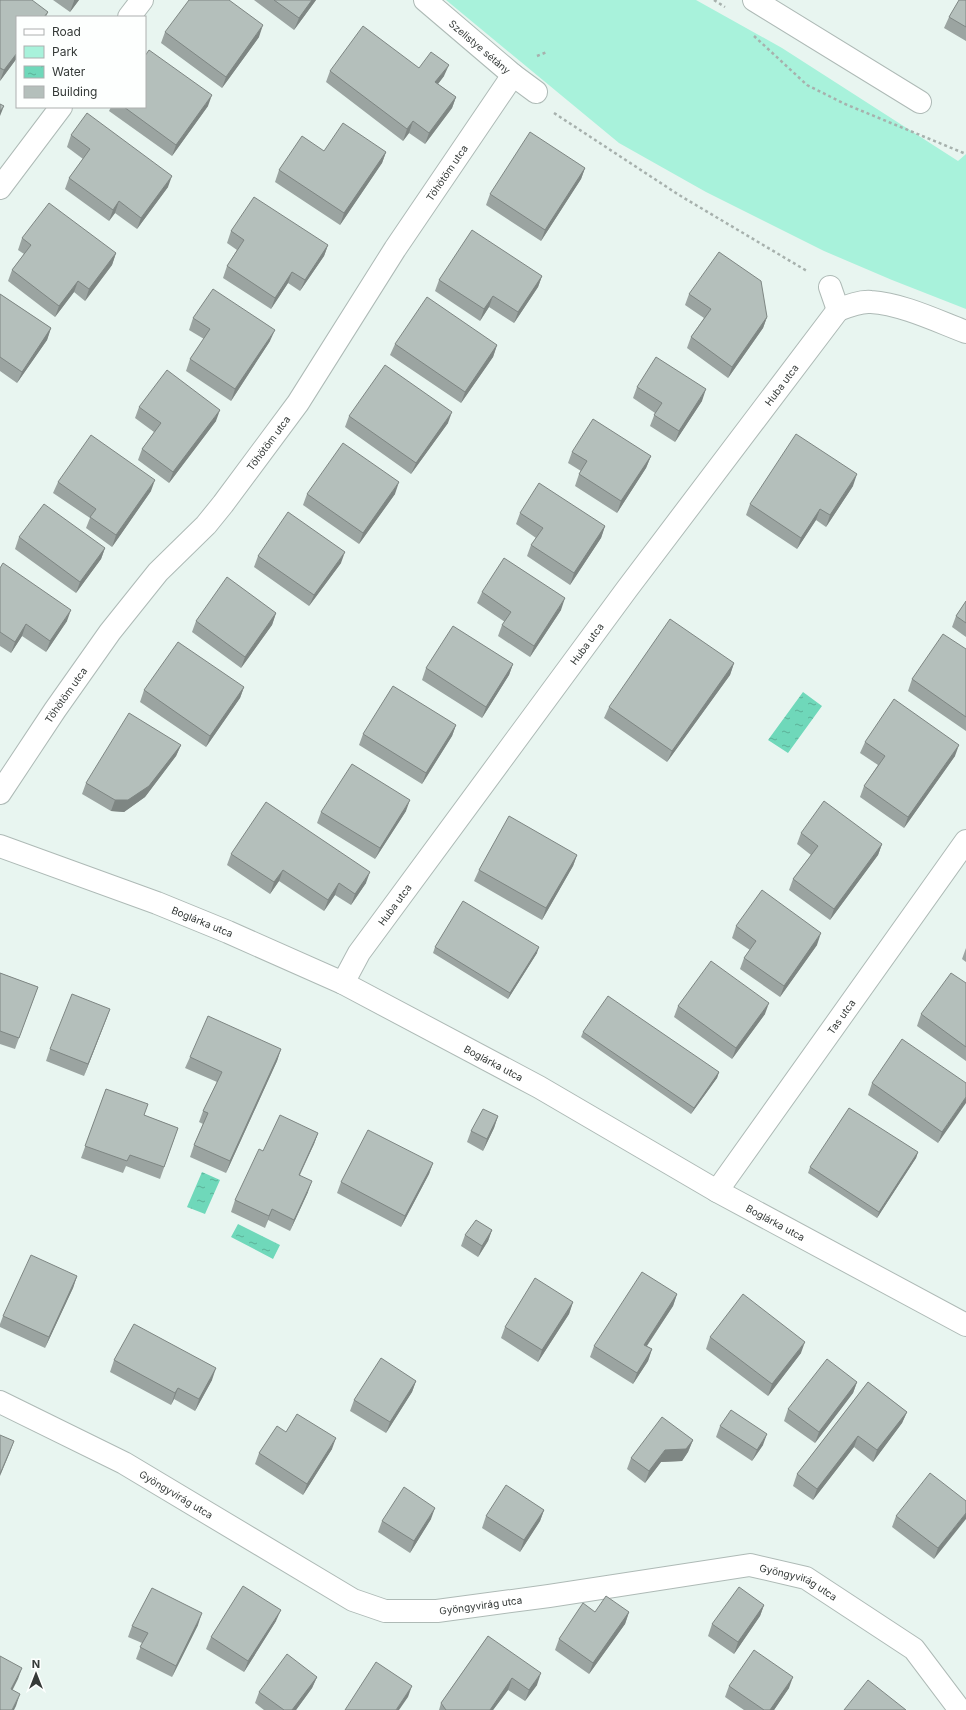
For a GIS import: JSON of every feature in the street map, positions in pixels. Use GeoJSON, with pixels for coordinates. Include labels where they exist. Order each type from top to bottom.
{"type":"FeatureCollection","features":[{"type":"Feature","properties":{"kind":"street"},"geometry":{"type":"LineString","coordinates":[[130,16],[142,0]]}},
{"type":"Feature","properties":{"kind":"street","name":"Szelistye sétány"},"geometry":{"type":"LineString","coordinates":[[425,0],[536,92]]}},
{"type":"Feature","properties":{"kind":"street"},"geometry":{"type":"LineString","coordinates":[[754,0],[920,102]]}},
{"type":"Feature","properties":{"kind":"street","name":"Töhötöm utca"},"geometry":{"type":"LineString","coordinates":[[0,793],[55,710],[110,632],[158,572],[206,525],[298,403],[395,249],[513,74]]}},
{"type":"Feature","properties":{"kind":"street"},"geometry":{"type":"LineString","coordinates":[[0,188],[60,108]]}},
{"type":"Feature","properties":{"kind":"street"},"geometry":{"type":"LineString","coordinates":[[830,287],[838,310],[853,304],[870,301],[900,308],[966,332]]}},
{"type":"Feature","properties":{"kind":"street","name":"Huba utca"},"geometry":{"type":"LineString","coordinates":[[343,983],[359,953],[627,589],[838,310]]}},
{"type":"Feature","properties":{"kind":"street","name":"Tas utca"},"geometry":{"type":"LineString","coordinates":[[716,1191],[966,841]]}},
{"type":"Feature","properties":{"kind":"street","name":"Boglárka utca"},"geometry":{"type":"LineString","coordinates":[[0,846],[164,906],[343,983],[539,1087],[716,1191],[966,1325]]}},
{"type":"Feature","properties":{"kind":"street","name":"Gyöngyvirág utca"},"geometry":{"type":"LineString","coordinates":[[0,1402],[124,1463],[353,1600],[385,1611],[436,1611],[452,1609],[549,1596],[750,1565],[806,1578],[914,1649],[960,1710]]}},
{"type":"Feature","properties":{"kind":"path"},"geometry":{"type":"LineString","coordinates":[[714,0],[728,9]]}},
{"type":"Feature","properties":{"kind":"path"},"geometry":{"type":"LineString","coordinates":[[753,35],[807,85],[846,104],[966,154]]}},
{"type":"Feature","properties":{"kind":"path"},"geometry":{"type":"LineString","coordinates":[[536,92],[542,105],[548,109],[679,195],[819,278],[830,287]]}},
{"type":"Feature","properties":{"kind":"green space"},"geometry":{"type":"Polygon","coordinates":[[[446,0],[696,0],[782,48],[958,161],[966,154],[966,309],[824,251],[706,192],[619,143],[446,0]]]}},
{"type":"Feature","properties":{"kind":"water"},"geometry":{"type":"Polygon","coordinates":[[[803,692],[822,706],[788,753],[768,740],[803,692]]]}},
{"type":"Feature","properties":{"kind":"water"},"geometry":{"type":"Polygon","coordinates":[[[202,1172],[220,1180],[205,1214],[187,1207],[202,1172]]]}},
{"type":"Feature","properties":{"kind":"water"},"geometry":{"type":"Polygon","coordinates":[[[238,1224],[280,1245],[273,1259],[231,1237],[238,1224]]]}},
{"type":"Feature","properties":{"kind":"building"},"geometry":{"type":"Polygon","coordinates":[[[0,0],[32,0],[48,12],[45,16],[16,16],[16,54],[4,70],[0,68],[0,0]]]}},
{"type":"Feature","properties":{"kind":"building"},"geometry":{"type":"Polygon","coordinates":[[[189,0],[229,0],[263,25],[226,77],[165,32],[189,0]]]}},
{"type":"Feature","properties":{"kind":"building"},"geometry":{"type":"Polygon","coordinates":[[[274,0],[312,0],[299,18],[274,0]]]}},
{"type":"Feature","properties":{"kind":"building"},"geometry":{"type":"Polygon","coordinates":[[[959,0],[966,0],[966,27],[949,17],[959,0]]]}},
{"type":"Feature","properties":{"kind":"building"},"geometry":{"type":"Polygon","coordinates":[[[363,26],[419,68],[431,52],[449,65],[435,82],[456,97],[429,133],[413,121],[407,129],[330,71],[363,26]]]}},
{"type":"Feature","properties":{"kind":"building"},"geometry":{"type":"Polygon","coordinates":[[[149,50],[212,95],[176,145],[125,108],[146,108],[146,54],[149,50]]]}},
{"type":"Feature","properties":{"kind":"building"},"geometry":{"type":"Polygon","coordinates":[[[0,104],[4,106],[0,111],[0,104]]]}},
{"type":"Feature","properties":{"kind":"building"},"geometry":{"type":"Polygon","coordinates":[[[87,113],[172,176],[141,218],[119,201],[113,210],[69,178],[90,149],[71,135],[87,113]]]}},
{"type":"Feature","properties":{"kind":"building"},"geometry":{"type":"Polygon","coordinates":[[[343,123],[386,152],[344,213],[279,170],[302,136],[324,151],[343,123]]]}},
{"type":"Feature","properties":{"kind":"building"},"geometry":{"type":"Polygon","coordinates":[[[530,132],[585,168],[545,230],[490,194],[530,132]]]}},
{"type":"Feature","properties":{"kind":"building"},"geometry":{"type":"Polygon","coordinates":[[[254,197],[328,245],[305,280],[292,272],[275,298],[227,266],[244,240],[231,231],[254,197]]]}},
{"type":"Feature","properties":{"kind":"building"},"geometry":{"type":"Polygon","coordinates":[[[49,203],[116,253],[89,289],[78,281],[59,306],[12,270],[31,245],[22,238],[49,203]]]}},
{"type":"Feature","properties":{"kind":"building"},"geometry":{"type":"Polygon","coordinates":[[[472,230],[542,276],[518,312],[493,296],[484,309],[439,280],[472,230]]]}},
{"type":"Feature","properties":{"kind":"building"},"geometry":{"type":"Polygon","coordinates":[[[719,252],[761,281],[767,317],[732,367],[691,337],[711,309],[689,294],[719,252]]]}},
{"type":"Feature","properties":{"kind":"building"},"geometry":{"type":"Polygon","coordinates":[[[213,289],[275,330],[235,389],[190,359],[210,329],[193,318],[213,289]]]}},
{"type":"Feature","properties":{"kind":"building"},"geometry":{"type":"Polygon","coordinates":[[[0,294],[51,328],[22,372],[0,357],[0,294]]]}},
{"type":"Feature","properties":{"kind":"building"},"geometry":{"type":"Polygon","coordinates":[[[427,297],[497,345],[465,392],[395,344],[427,297]]]}},
{"type":"Feature","properties":{"kind":"building"},"geometry":{"type":"Polygon","coordinates":[[[656,357],[706,389],[679,431],[654,415],[662,403],[637,387],[656,357]]]}},
{"type":"Feature","properties":{"kind":"building"},"geometry":{"type":"Polygon","coordinates":[[[385,365],[452,412],[416,463],[349,416],[385,365]]]}},
{"type":"Feature","properties":{"kind":"building"},"geometry":{"type":"Polygon","coordinates":[[[167,370],[220,410],[173,472],[142,449],[161,423],[139,407],[167,370]]]}},
{"type":"Feature","properties":{"kind":"building"},"geometry":{"type":"Polygon","coordinates":[[[593,419],[651,456],[621,501],[579,474],[587,461],[572,452],[593,419]]]}},
{"type":"Feature","properties":{"kind":"building"},"geometry":{"type":"Polygon","coordinates":[[[796,434],[857,474],[830,515],[820,509],[801,538],[750,504],[796,434]]]}},
{"type":"Feature","properties":{"kind":"building"},"geometry":{"type":"Polygon","coordinates":[[[91,435],[155,480],[116,535],[90,517],[96,509],[58,482],[91,435]]]}},
{"type":"Feature","properties":{"kind":"building"},"geometry":{"type":"Polygon","coordinates":[[[343,443],[399,482],[363,533],[307,494],[343,443]]]}},
{"type":"Feature","properties":{"kind":"building"},"geometry":{"type":"Polygon","coordinates":[[[539,483],[605,526],[574,573],[531,545],[543,528],[520,513],[539,483]]]}},
{"type":"Feature","properties":{"kind":"building"},"geometry":{"type":"Polygon","coordinates":[[[44,504],[105,548],[80,582],[19,537],[44,504]]]}},
{"type":"Feature","properties":{"kind":"building"},"geometry":{"type":"Polygon","coordinates":[[[288,512],[345,552],[314,595],[258,556],[288,512]]]}},
{"type":"Feature","properties":{"kind":"building"},"geometry":{"type":"Polygon","coordinates":[[[504,558],[565,598],[534,646],[502,625],[511,612],[482,592],[504,558]]]}},
{"type":"Feature","properties":{"kind":"building"},"geometry":{"type":"Polygon","coordinates":[[[3,563],[71,610],[50,641],[26,624],[15,642],[0,632],[0,568],[3,563]]]}},
{"type":"Feature","properties":{"kind":"building"},"geometry":{"type":"Polygon","coordinates":[[[227,577],[276,613],[245,657],[196,621],[227,577]]]}},
{"type":"Feature","properties":{"kind":"building"},"geometry":{"type":"Polygon","coordinates":[[[966,601],[966,623],[956,616],[966,601]]]}},
{"type":"Feature","properties":{"kind":"building"},"geometry":{"type":"Polygon","coordinates":[[[670,619],[734,663],[672,751],[609,707],[670,619]]]}},
{"type":"Feature","properties":{"kind":"building"},"geometry":{"type":"Polygon","coordinates":[[[453,626],[513,664],[486,707],[426,668],[453,626]]]}},
{"type":"Feature","properties":{"kind":"building"},"geometry":{"type":"Polygon","coordinates":[[[943,634],[966,649],[966,717],[912,679],[943,634]]]}},
{"type":"Feature","properties":{"kind":"building"},"geometry":{"type":"Polygon","coordinates":[[[178,642],[244,687],[210,736],[144,690],[178,642]]]}},
{"type":"Feature","properties":{"kind":"building"},"geometry":{"type":"Polygon","coordinates":[[[393,686],[456,725],[426,773],[363,734],[393,686]]]}},
{"type":"Feature","properties":{"kind":"building"},"geometry":{"type":"Polygon","coordinates":[[[894,699],[959,745],[908,817],[864,786],[885,756],[865,742],[894,699]]]}},
{"type":"Feature","properties":{"kind":"building"},"geometry":{"type":"Polygon","coordinates":[[[129,713],[181,745],[149,786],[128,800],[115,800],[86,783],[129,713]]]}},
{"type":"Feature","properties":{"kind":"building"},"geometry":{"type":"Polygon","coordinates":[[[352,764],[410,800],[380,848],[321,812],[352,764]]]}},
{"type":"Feature","properties":{"kind":"building"},"geometry":{"type":"Polygon","coordinates":[[[824,801],[882,844],[834,909],[793,879],[818,846],[801,833],[824,801]]]}},
{"type":"Feature","properties":{"kind":"building"},"geometry":{"type":"Polygon","coordinates":[[[266,802],[370,872],[355,894],[339,883],[328,900],[283,870],[274,882],[231,854],[266,802]]]}},
{"type":"Feature","properties":{"kind":"building"},"geometry":{"type":"Polygon","coordinates":[[[509,816],[577,855],[546,908],[479,870],[509,816]]]}},
{"type":"Feature","properties":{"kind":"building"},"geometry":{"type":"Polygon","coordinates":[[[762,890],[821,933],[784,986],[744,958],[756,941],[736,926],[762,890]]]}},
{"type":"Feature","properties":{"kind":"building"},"geometry":{"type":"Polygon","coordinates":[[[463,901],[539,947],[510,993],[435,947],[463,901]]]}},
{"type":"Feature","properties":{"kind":"building"},"geometry":{"type":"Polygon","coordinates":[[[711,961],[769,1003],[736,1048],[678,1006],[711,961]]]}},
{"type":"Feature","properties":{"kind":"building"},"geometry":{"type":"Polygon","coordinates":[[[0,973],[38,987],[19,1038],[0,1031],[0,973]]]}},
{"type":"Feature","properties":{"kind":"building"},"geometry":{"type":"Polygon","coordinates":[[[951,973],[966,983],[966,1047],[921,1014],[951,973]]]}},
{"type":"Feature","properties":{"kind":"building"},"geometry":{"type":"Polygon","coordinates":[[[72,994],[110,1009],[88,1064],[50,1049],[72,994]]]}},
{"type":"Feature","properties":{"kind":"building"},"geometry":{"type":"Polygon","coordinates":[[[608,996],[719,1072],[694,1108],[583,1032],[608,996]]]}},
{"type":"Feature","properties":{"kind":"building"},"geometry":{"type":"Polygon","coordinates":[[[208,1016],[281,1049],[230,1161],[194,1145],[208,1113],[203,1111],[222,1072],[190,1057],[208,1016]]]}},
{"type":"Feature","properties":{"kind":"building"},"geometry":{"type":"Polygon","coordinates":[[[902,1039],[966,1083],[966,1097],[942,1132],[872,1083],[902,1039]]]}},
{"type":"Feature","properties":{"kind":"building"},"geometry":{"type":"Polygon","coordinates":[[[106,1089],[148,1104],[144,1115],[178,1128],[164,1167],[130,1155],[127,1161],[85,1146],[106,1089]]]}},
{"type":"Feature","properties":{"kind":"building"},"geometry":{"type":"Polygon","coordinates":[[[849,1108],[918,1152],[879,1212],[810,1167],[849,1108]]]}},
{"type":"Feature","properties":{"kind":"building"},"geometry":{"type":"Polygon","coordinates":[[[483,1109],[498,1116],[487,1139],[471,1131],[483,1109]]]}},
{"type":"Feature","properties":{"kind":"building"},"geometry":{"type":"Polygon","coordinates":[[[280,1115],[318,1133],[299,1175],[312,1181],[294,1220],[272,1209],[269,1216],[235,1200],[259,1149],[263,1151],[280,1115]]]}},
{"type":"Feature","properties":{"kind":"building"},"geometry":{"type":"Polygon","coordinates":[[[368,1130],[433,1163],[405,1216],[341,1182],[368,1130]]]}},
{"type":"Feature","properties":{"kind":"building"},"geometry":{"type":"Polygon","coordinates":[[[476,1220],[492,1230],[482,1246],[465,1235],[476,1220]]]}},
{"type":"Feature","properties":{"kind":"building"},"geometry":{"type":"Polygon","coordinates":[[[31,1255],[77,1276],[49,1337],[3,1316],[31,1255]]]}},
{"type":"Feature","properties":{"kind":"building"},"geometry":{"type":"Polygon","coordinates":[[[642,1272],[677,1294],[644,1345],[652,1349],[637,1373],[594,1346],[642,1272]]]}},
{"type":"Feature","properties":{"kind":"building"},"geometry":{"type":"Polygon","coordinates":[[[535,1278],[573,1302],[542,1350],[505,1327],[535,1278]]]}},
{"type":"Feature","properties":{"kind":"building"},"geometry":{"type":"Polygon","coordinates":[[[743,1294],[805,1342],[772,1384],[710,1337],[743,1294]]]}},
{"type":"Feature","properties":{"kind":"building"},"geometry":{"type":"Polygon","coordinates":[[[134,1324],[216,1368],[199,1399],[178,1388],[175,1393],[114,1360],[134,1324]]]}},
{"type":"Feature","properties":{"kind":"building"},"geometry":{"type":"Polygon","coordinates":[[[381,1358],[416,1381],[390,1422],[354,1400],[381,1358]]]}},
{"type":"Feature","properties":{"kind":"building"},"geometry":{"type":"Polygon","coordinates":[[[827,1359],[857,1382],[819,1432],[788,1409],[827,1359]]]}},
{"type":"Feature","properties":{"kind":"building"},"geometry":{"type":"Polygon","coordinates":[[[868,1382],[907,1412],[877,1450],[858,1436],[817,1489],[797,1474],[868,1382]]]}},
{"type":"Feature","properties":{"kind":"building"},"geometry":{"type":"Polygon","coordinates":[[[731,1410],[767,1434],[757,1450],[720,1426],[731,1410]]]}},
{"type":"Feature","properties":{"kind":"building"},"geometry":{"type":"Polygon","coordinates":[[[297,1414],[336,1438],[307,1484],[259,1453],[277,1426],[286,1432],[297,1414]]]}},
{"type":"Feature","properties":{"kind":"building"},"geometry":{"type":"Polygon","coordinates":[[[662,1417],[693,1440],[686,1449],[665,1450],[649,1471],[631,1458],[662,1417]]]}},
{"type":"Feature","properties":{"kind":"building"},"geometry":{"type":"Polygon","coordinates":[[[0,1435],[14,1441],[0,1474],[0,1435]]]}},
{"type":"Feature","properties":{"kind":"building"},"geometry":{"type":"Polygon","coordinates":[[[930,1473],[966,1501],[966,1513],[938,1548],[896,1516],[930,1473]]]}},
{"type":"Feature","properties":{"kind":"building"},"geometry":{"type":"Polygon","coordinates":[[[506,1485],[544,1510],[524,1540],[486,1516],[506,1485]]]}},
{"type":"Feature","properties":{"kind":"building"},"geometry":{"type":"Polygon","coordinates":[[[404,1487],[435,1508],[414,1541],[382,1521],[404,1487]]]}},
{"type":"Feature","properties":{"kind":"building"},"geometry":{"type":"Polygon","coordinates":[[[243,1586],[281,1610],[248,1661],[211,1637],[243,1586]]]}},
{"type":"Feature","properties":{"kind":"building"},"geometry":{"type":"Polygon","coordinates":[[[739,1587],[764,1605],[738,1642],[712,1624],[739,1587]]]}},
{"type":"Feature","properties":{"kind":"building"},"geometry":{"type":"Polygon","coordinates":[[[152,1588],[202,1613],[176,1666],[140,1647],[148,1633],[132,1626],[152,1588]]]}},
{"type":"Feature","properties":{"kind":"building"},"geometry":{"type":"Polygon","coordinates":[[[606,1596],[629,1612],[593,1663],[559,1639],[583,1603],[595,1612],[606,1596]]]}},
{"type":"Feature","properties":{"kind":"building"},"geometry":{"type":"Polygon","coordinates":[[[488,1636],[541,1673],[529,1690],[512,1678],[490,1710],[446,1710],[441,1703],[488,1636]]]}},
{"type":"Feature","properties":{"kind":"building"},"geometry":{"type":"Polygon","coordinates":[[[754,1650],[793,1677],[770,1710],[764,1710],[729,1686],[754,1650]]]}},
{"type":"Feature","properties":{"kind":"building"},"geometry":{"type":"Polygon","coordinates":[[[287,1654],[317,1677],[292,1710],[284,1710],[259,1692],[287,1654]]]}},
{"type":"Feature","properties":{"kind":"building"},"geometry":{"type":"Polygon","coordinates":[[[0,1656],[22,1668],[11,1689],[20,1694],[12,1710],[0,1710],[0,1656]]]}},
{"type":"Feature","properties":{"kind":"building"},"geometry":{"type":"Polygon","coordinates":[[[376,1662],[412,1686],[396,1710],[345,1710],[376,1662]]]}},
{"type":"Feature","properties":{"kind":"building"},"geometry":{"type":"Polygon","coordinates":[[[868,1680],[906,1710],[844,1710],[868,1680]]]}}]}
